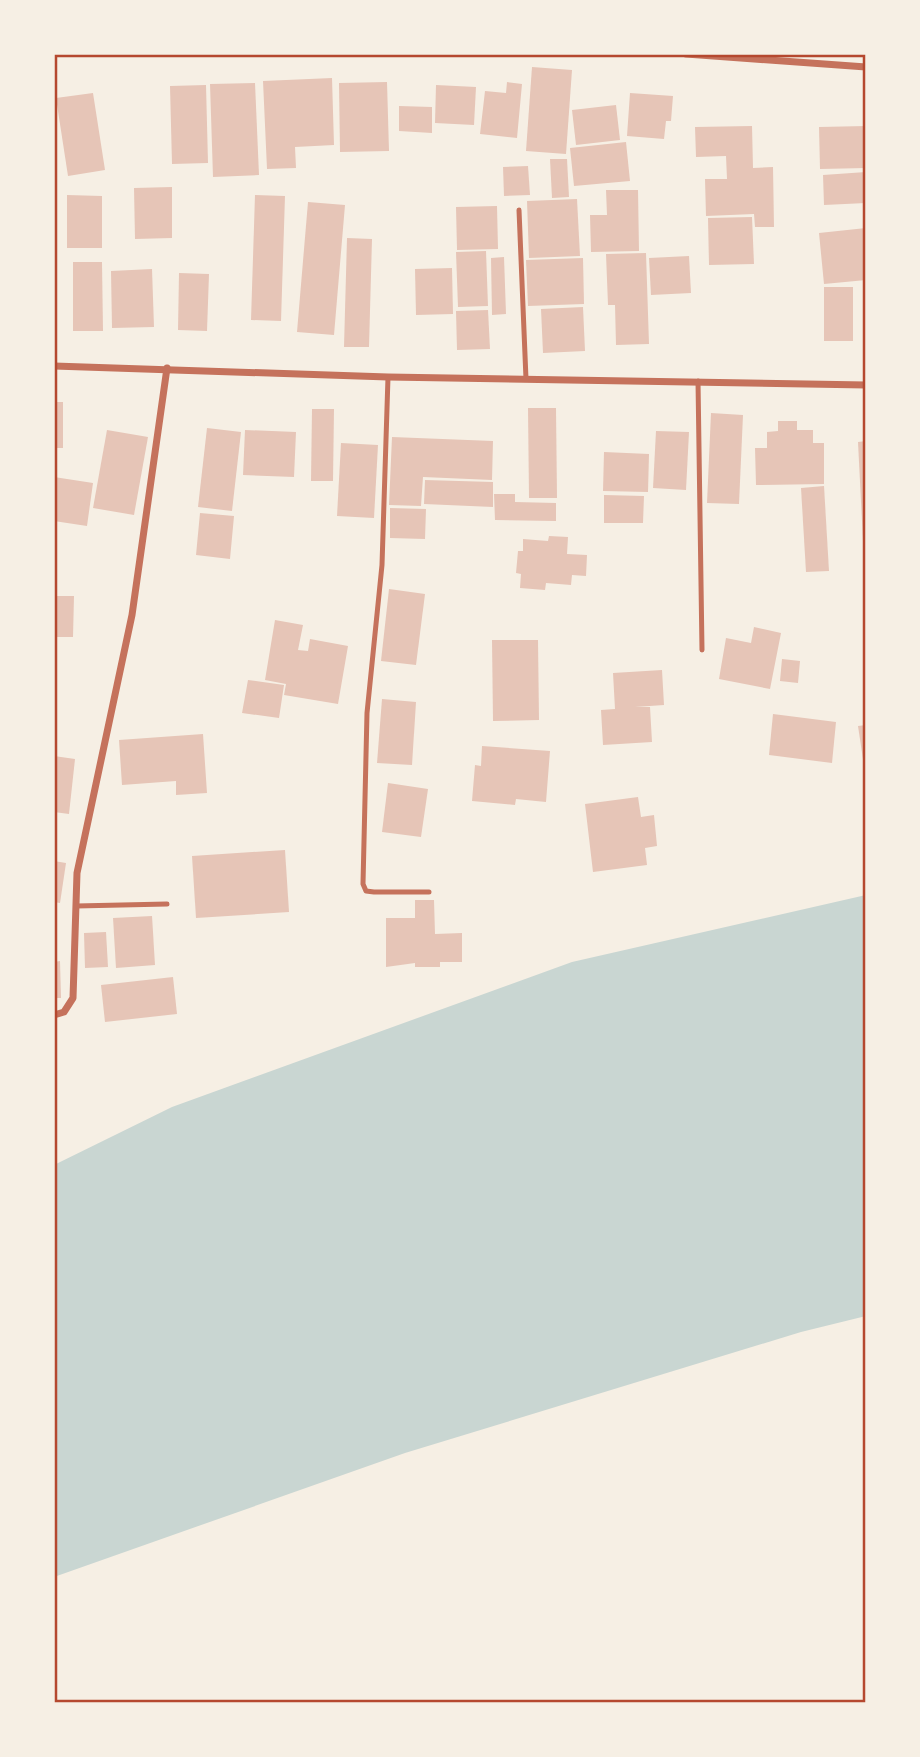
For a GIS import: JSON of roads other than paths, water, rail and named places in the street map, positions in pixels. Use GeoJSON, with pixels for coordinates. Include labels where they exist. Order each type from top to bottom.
{"type":"FeatureCollection","features":[{"type":"Feature","properties":{"kind":"street"},"geometry":{"type":"LineString","coordinates":[[686,54],[866,67]]}},
{"type":"Feature","properties":{"kind":"street"},"geometry":{"type":"LineString","coordinates":[[54,366],[388,377],[866,385]]}},
{"type":"Feature","properties":{"kind":"street"},"geometry":{"type":"LineString","coordinates":[[54,1015],[64,1012],[73,998],[77,873],[132,615],[167,368]]}},
{"type":"Feature","properties":{"kind":"lane"},"geometry":{"type":"LineString","coordinates":[[519,210],[526,379]]}},
{"type":"Feature","properties":{"kind":"lane"},"geometry":{"type":"LineString","coordinates":[[388,377],[382,565],[367,713],[363,884],[366,891],[374,892],[429,892]]}},
{"type":"Feature","properties":{"kind":"lane"},"geometry":{"type":"LineString","coordinates":[[698,381],[702,650]]}},
{"type":"Feature","properties":{"kind":"lane"},"geometry":{"type":"LineString","coordinates":[[76,906],[167,904]]}}]}
